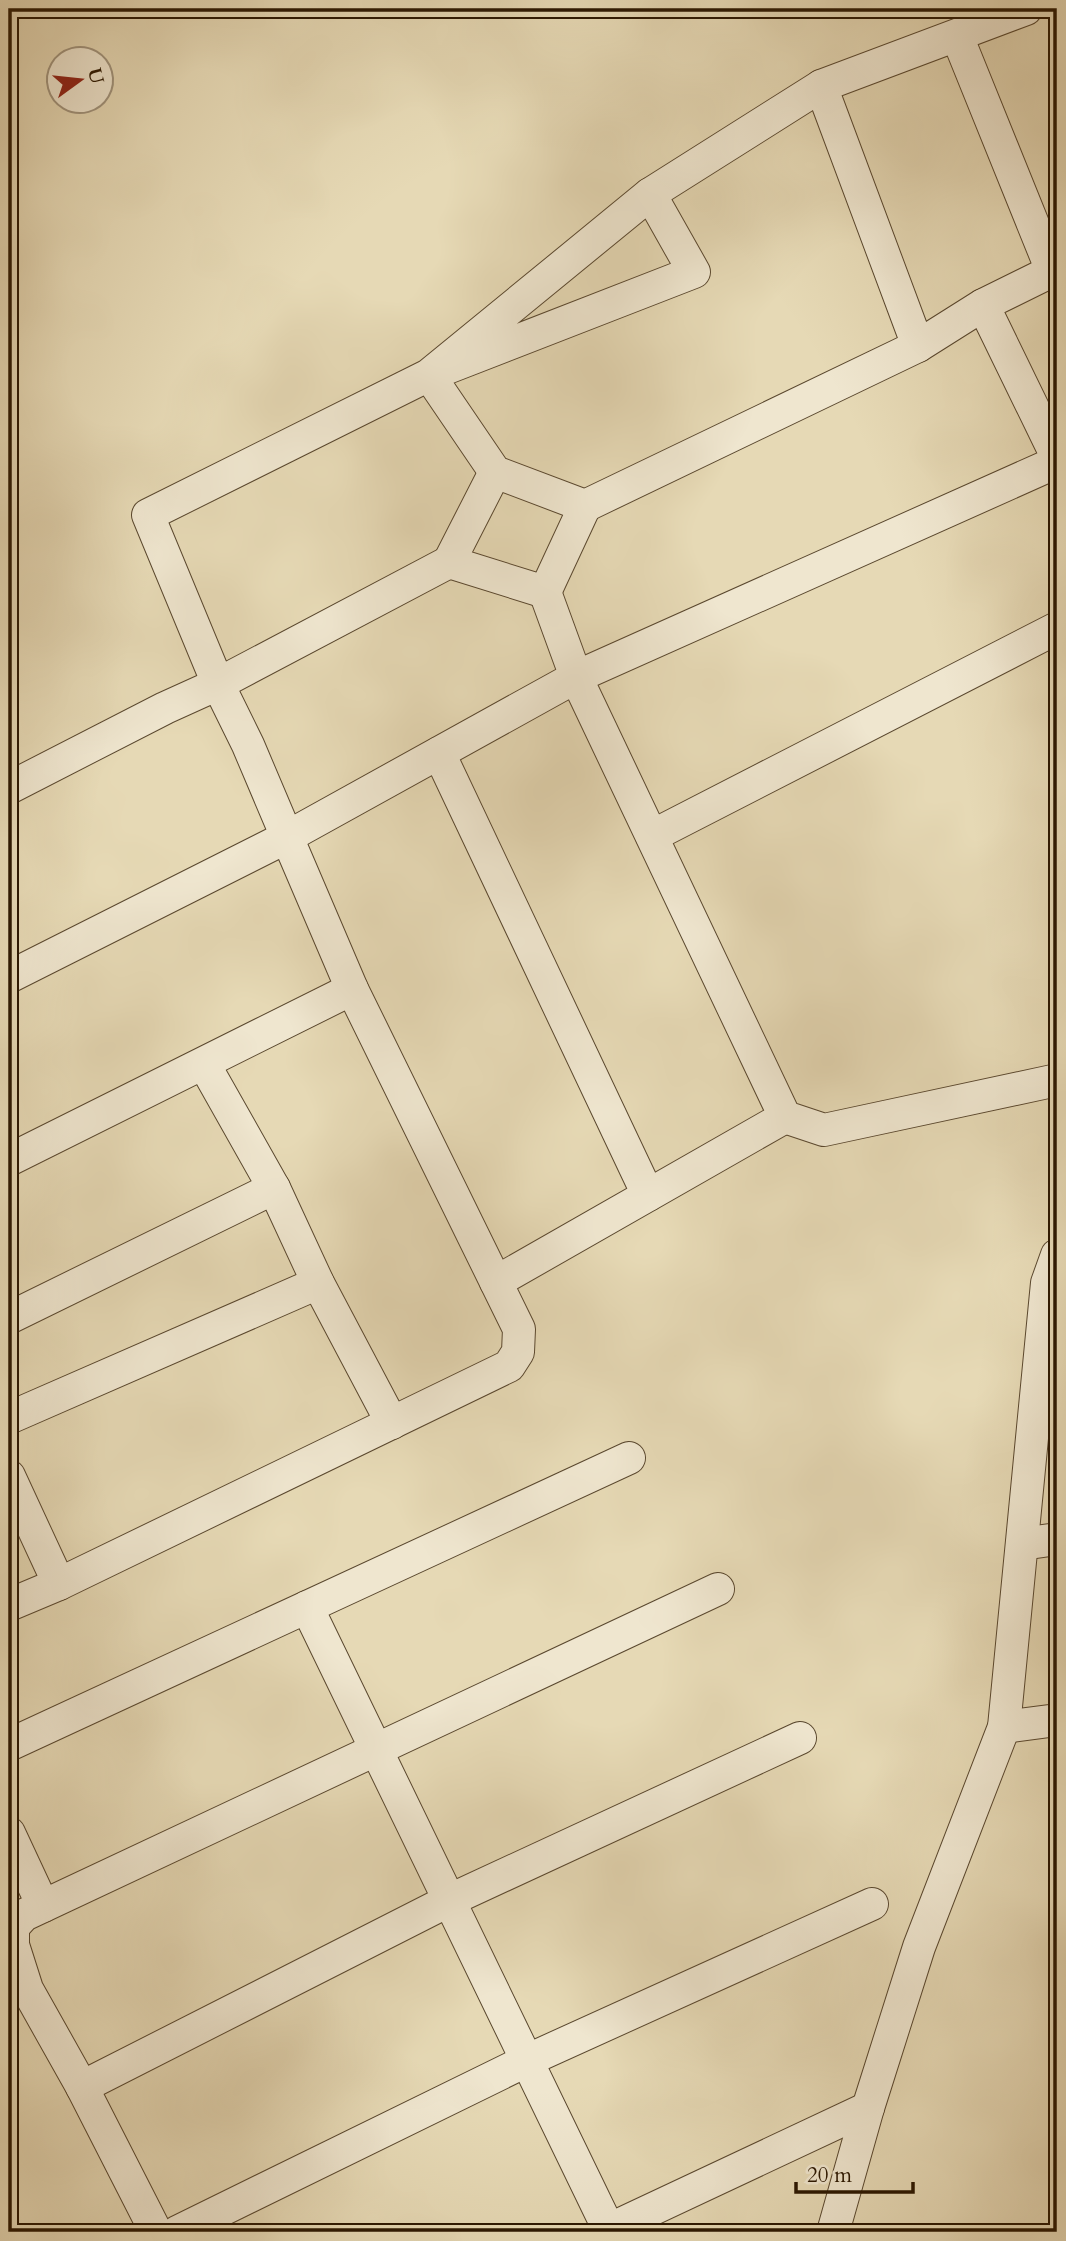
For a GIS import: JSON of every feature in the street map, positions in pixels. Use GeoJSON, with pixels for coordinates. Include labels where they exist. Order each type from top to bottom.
{"type":"FeatureCollection","features":[{"type":"Feature","properties":{"kind":"street"},"geometry":{"type":"LineString","coordinates":[[429,375],[650,194],[821,86],[1026,9]]}},
{"type":"Feature","properties":{"kind":"street"},"geometry":{"type":"LineString","coordinates":[[957,36],[1055,270],[983,305],[918,346],[585,506],[545,592],[576,677],[785,1116],[824,1130],[1057,1080]]}},
{"type":"Feature","properties":{"kind":"street"},"geometry":{"type":"LineString","coordinates":[[821,86],[918,346]]}},
{"type":"Feature","properties":{"kind":"street"},"geometry":{"type":"LineString","coordinates":[[9,1605],[59,1584],[509,1366],[518,1352],[519,1329],[352,989],[248,745],[218,684],[148,515],[429,375],[694,272],[650,194]]}},
{"type":"Feature","properties":{"kind":"street"},"geometry":{"type":"LineString","coordinates":[[9,977],[288,837],[576,677],[1057,460],[983,305]]}},
{"type":"Feature","properties":{"kind":"street"},"geometry":{"type":"LineString","coordinates":[[429,375],[495,472],[585,506]]}},
{"type":"Feature","properties":{"kind":"street"},"geometry":{"type":"LineString","coordinates":[[9,788],[165,708],[218,684],[449,562],[495,472]]}},
{"type":"Feature","properties":{"kind":"street"},"geometry":{"type":"LineString","coordinates":[[449,562],[545,592]]}},
{"type":"Feature","properties":{"kind":"street"},"geometry":{"type":"LineString","coordinates":[[652,836],[1057,628]]}},
{"type":"Feature","properties":{"kind":"street"},"geometry":{"type":"LineString","coordinates":[[439,753],[648,1195]]}},
{"type":"Feature","properties":{"kind":"street"},"geometry":{"type":"LineString","coordinates":[[9,1160],[352,989]]}},
{"type":"Feature","properties":{"kind":"street"},"geometry":{"type":"LineString","coordinates":[[204,1064],[274,1188],[318,1283],[392,1423]]}},
{"type":"Feature","properties":{"kind":"street"},"geometry":{"type":"LineString","coordinates":[[496,1283],[785,1116]]}},
{"type":"Feature","properties":{"kind":"street"},"geometry":{"type":"LineString","coordinates":[[9,1318],[274,1188]]}},
{"type":"Feature","properties":{"kind":"street"},"geometry":{"type":"LineString","coordinates":[[833,2232],[868,2108],[919,1947],[1004,1727],[1021,1544],[1049,1358],[1048,1283],[1057,1255]]}},
{"type":"Feature","properties":{"kind":"street"},"geometry":{"type":"LineString","coordinates":[[9,1418],[318,1283]]}},
{"type":"Feature","properties":{"kind":"street"},"geometry":{"type":"LineString","coordinates":[[9,1745],[629,1458]]}},
{"type":"Feature","properties":{"kind":"street"},"geometry":{"type":"LineString","coordinates":[[9,1476],[59,1584]]}},
{"type":"Feature","properties":{"kind":"street"},"geometry":{"type":"LineString","coordinates":[[1021,1544],[1057,1539]]}},
{"type":"Feature","properties":{"kind":"street"},"geometry":{"type":"LineString","coordinates":[[156,2232],[82,2087],[27,1989],[13,1944],[13,1927],[23,1915],[718,1589]]}},
{"type":"Feature","properties":{"kind":"street"},"geometry":{"type":"LineString","coordinates":[[307,1607],[528,2060],[607,2231],[868,2108]]}},
{"type":"Feature","properties":{"kind":"street"},"geometry":{"type":"LineString","coordinates":[[1004,1727],[1057,1720]]}},
{"type":"Feature","properties":{"kind":"street"},"geometry":{"type":"LineString","coordinates":[[82,2087],[450,1900],[800,1738]]}},
{"type":"Feature","properties":{"kind":"street"},"geometry":{"type":"LineString","coordinates":[[9,1833],[43,1906]]}},
{"type":"Feature","properties":{"kind":"street"},"geometry":{"type":"LineString","coordinates":[[177,2232],[528,2060],[872,1904]]}}]}
